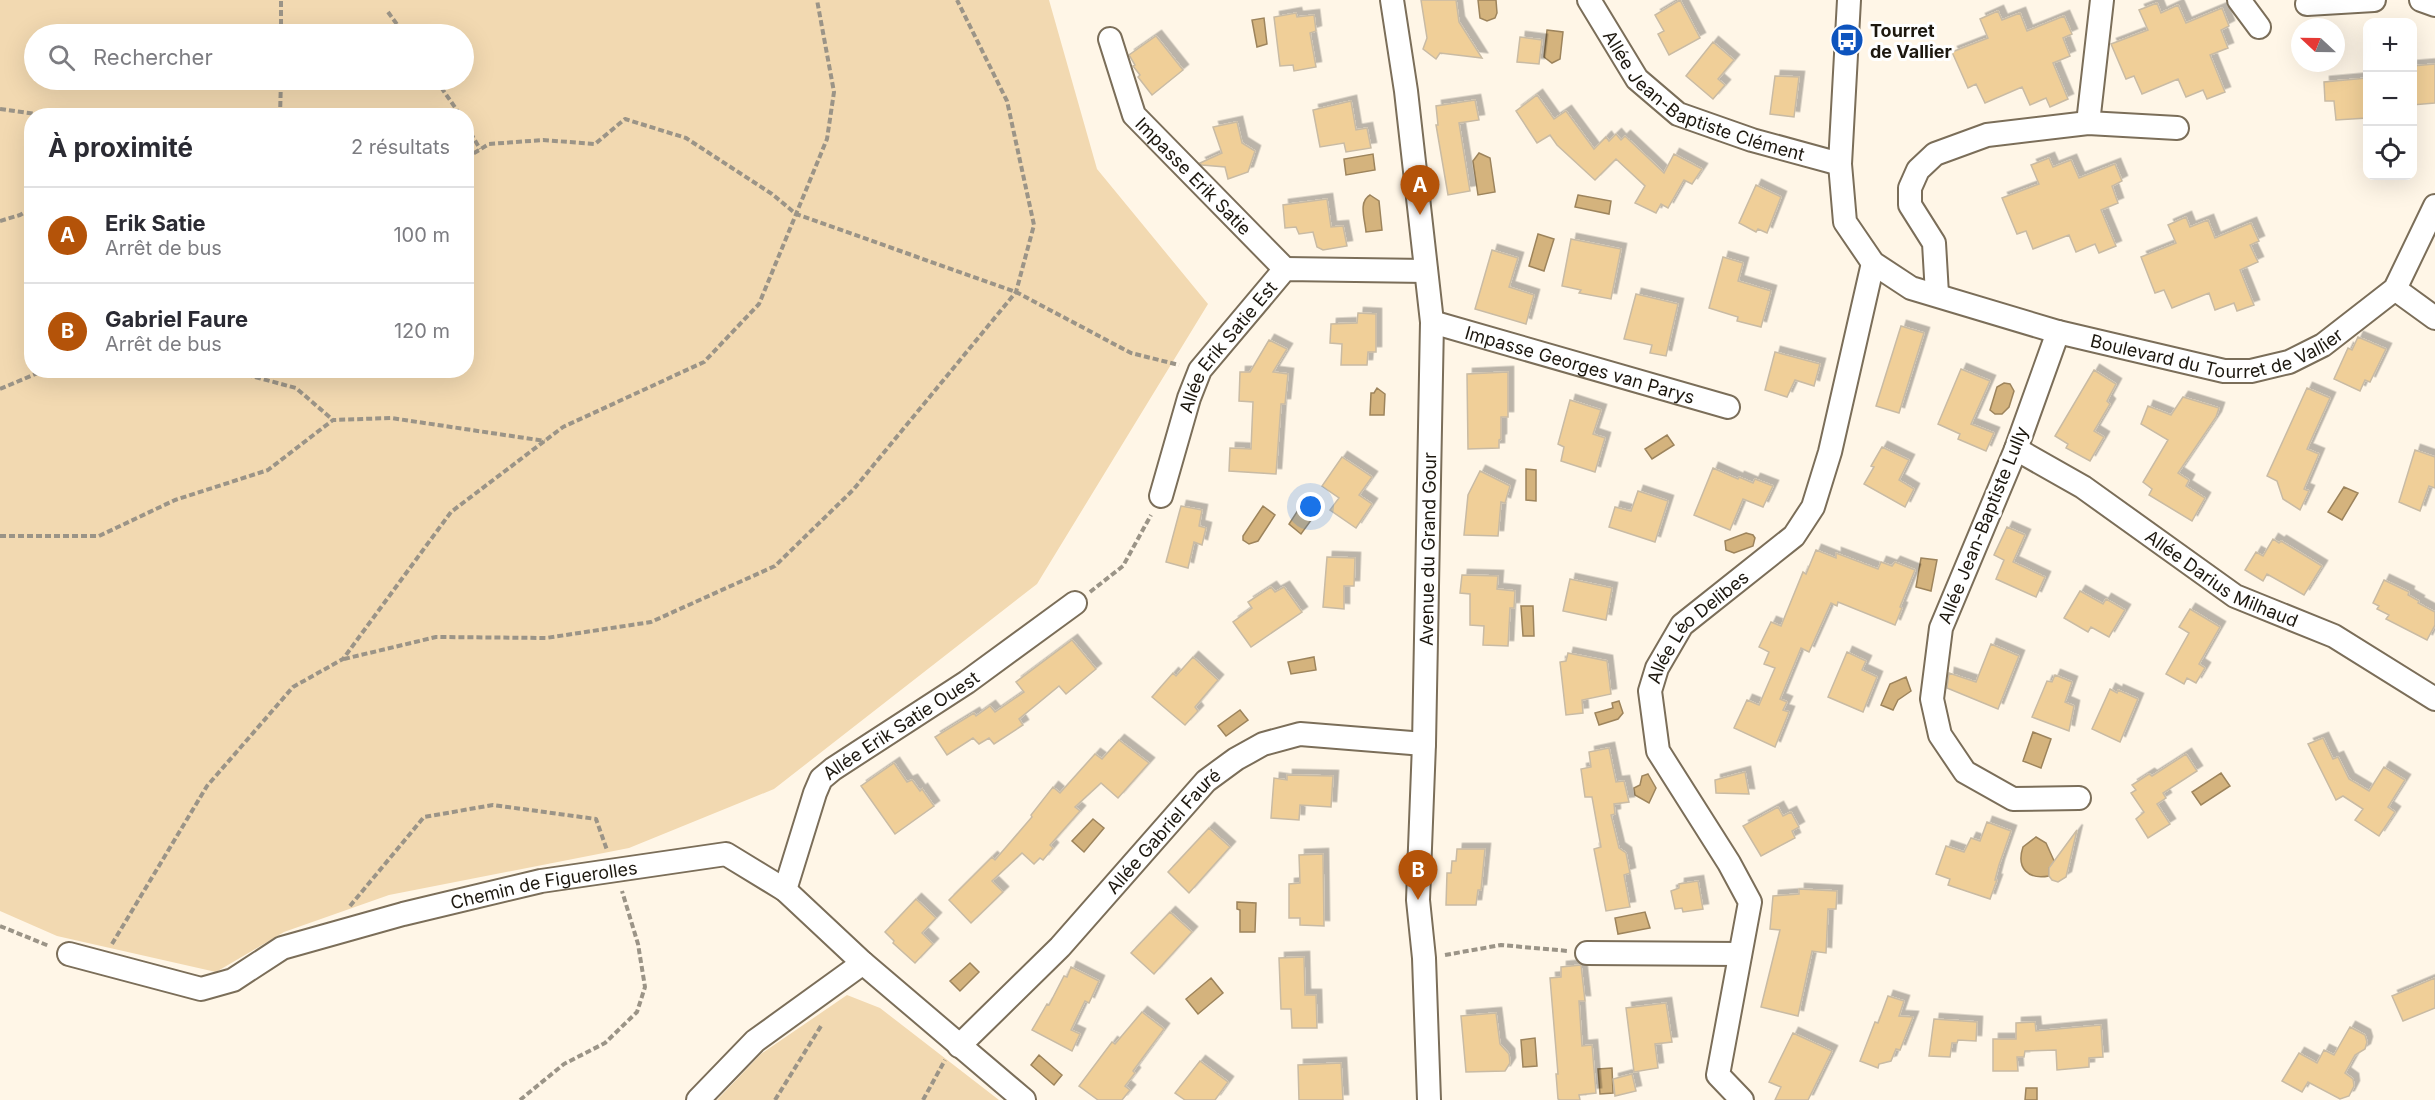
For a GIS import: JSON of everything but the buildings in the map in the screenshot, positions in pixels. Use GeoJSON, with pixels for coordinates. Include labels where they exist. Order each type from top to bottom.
{"type":"FeatureCollection","features":[{"type":"Feature","properties":{"kind":"street","name":"Avenue du Grand Gour"},"geometry":{"type":"LineString","coordinates":[[1392,0],[1406,91],[1432,322],[1424,744],[1418,900],[1424,958],[1429,1100]]}},
{"type":"Feature","properties":{"kind":"street","name":"Allée Jean-Baptiste Clément"},"geometry":{"type":"LineString","coordinates":[[1589,0],[1637,79],[1678,114],[1752,140],[1840,164]]}},
{"type":"Feature","properties":{"kind":"street","name":"Boulevard du Tourret de Vallier"},"geometry":{"type":"LineString","coordinates":[[1849,0],[1840,164],[1845,222],[1873,263],[1911,288],[2058,332],[2224,371],[2251,371],[2289,362],[2323,345],[2395,289],[2435,206]]}},
{"type":"Feature","properties":{"kind":"street"},"geometry":{"type":"LineString","coordinates":[[2088,123],[2102,0]]}},
{"type":"Feature","properties":{"kind":"street"},"geometry":{"type":"LineString","coordinates":[[2239,0],[2259,27]]}},
{"type":"Feature","properties":{"kind":"street"},"geometry":{"type":"LineString","coordinates":[[2307,3],[2374,0]]}},
{"type":"Feature","properties":{"kind":"street"},"geometry":{"type":"LineString","coordinates":[[2421,0],[2435,4]]}},
{"type":"Feature","properties":{"kind":"street","name":"Impasse Erik Satie"},"geometry":{"type":"LineString","coordinates":[[1110,39],[1134,115],[1285,269]]}},
{"type":"Feature","properties":{"kind":"street"},"geometry":{"type":"LineString","coordinates":[[1937,294],[1934,243],[1910,204],[1910,188],[1918,170],[1935,154],[1988,135],[2088,123],[2177,128]]}},
{"type":"Feature","properties":{"kind":"street","name":"Allée Léo Delibes"},"geometry":{"type":"LineString","coordinates":[[1742,1100],[1718,1075],[1750,902],[1723,853],[1658,751],[1650,691],[1657,668],[1682,625],[1794,536],[1814,507],[1830,453],[1873,263]]}},
{"type":"Feature","properties":{"kind":"street","name":"Allée Erik Satie Est"},"geometry":{"type":"LineString","coordinates":[[1161,496],[1189,398],[1200,370],[1285,269],[1426,271]]}},
{"type":"Feature","properties":{"kind":"street"},"geometry":{"type":"LineString","coordinates":[[2395,289],[2431,308]]}},
{"type":"Feature","properties":{"kind":"street","name":"Impasse Georges van Parys"},"geometry":{"type":"LineString","coordinates":[[1432,322],[1728,407]]}},
{"type":"Feature","properties":{"kind":"street","name":"Allée Jean-Baptiste Lully"},"geometry":{"type":"LineString","coordinates":[[2058,332],[2016,449],[1941,628],[1932,699],[1940,735],[1965,772],[2013,799],[2079,798]]}},
{"type":"Feature","properties":{"kind":"street","name":"Allée Darius Milhaud"},"geometry":{"type":"LineString","coordinates":[[2016,449],[2083,487],[2235,596],[2334,636],[2435,699]]}},
{"type":"Feature","properties":{"kind":"street","name":"Allée Erik Satie Ouest"},"geometry":{"type":"LineString","coordinates":[[785,890],[814,792],[821,779],[967,682],[1075,603]]}},
{"type":"Feature","properties":{"kind":"street","name":"Allée Gabriel Fauré"},"geometry":{"type":"LineString","coordinates":[[957,1043],[1060,947],[1206,781],[1236,759],[1263,744],[1300,735],[1424,744]]}},
{"type":"Feature","properties":{"kind":"street","name":"Chemin de Figuerolles"},"geometry":{"type":"LineString","coordinates":[[69,954],[201,989],[233,980],[282,948],[403,914],[541,881],[726,854],[785,890],[863,963],[1024,1100]]}},
{"type":"Feature","properties":{"kind":"street"},"geometry":{"type":"LineString","coordinates":[[1587,953],[1740,954]]}},
{"type":"Feature","properties":{"kind":"street"},"geometry":{"type":"LineString","coordinates":[[698,1100],[755,1041],[863,963]]}},
{"type":"Feature","properties":{"kind":"path"},"geometry":{"type":"LineString","coordinates":[[281,0],[281,24]]}},
{"type":"Feature","properties":{"kind":"path"},"geometry":{"type":"LineString","coordinates":[[343,659],[451,512],[563,427],[704,362],[759,304],[827,139],[834,92],[817,0]]}},
{"type":"Feature","properties":{"kind":"path"},"geometry":{"type":"LineString","coordinates":[[101,963],[207,786],[293,687],[343,659],[436,637],[546,638],[651,622],[775,566],[853,490],[1016,292],[1034,225],[1007,101],[957,0]]}},
{"type":"Feature","properties":{"kind":"path"},"geometry":{"type":"LineString","coordinates":[[388,12],[397,24]]}},
{"type":"Feature","properties":{"kind":"path"},"geometry":{"type":"LineString","coordinates":[[280,90],[280,108]]}},
{"type":"Feature","properties":{"kind":"path"},"geometry":{"type":"LineString","coordinates":[[443,90],[455,108]]}},
{"type":"Feature","properties":{"kind":"path"},"geometry":{"type":"LineString","coordinates":[[0,110],[24,113]]}},
{"type":"Feature","properties":{"kind":"path"},"geometry":{"type":"LineString","coordinates":[[474,153],[489,144],[543,140],[595,144],[625,119],[686,138],[772,194],[796,214],[1016,292],[1131,353],[1200,370]]}},
{"type":"Feature","properties":{"kind":"path"},"geometry":{"type":"LineString","coordinates":[[474,139],[480,149]]}},
{"type":"Feature","properties":{"kind":"path"},"geometry":{"type":"LineString","coordinates":[[0,221],[24,212]]}},
{"type":"Feature","properties":{"kind":"path"},"geometry":{"type":"LineString","coordinates":[[0,389],[26,378]]}},
{"type":"Feature","properties":{"kind":"path"},"geometry":{"type":"LineString","coordinates":[[259,378],[296,388],[333,420]]}},
{"type":"Feature","properties":{"kind":"path"},"geometry":{"type":"LineString","coordinates":[[0,536],[99,536],[175,500],[268,470],[333,420],[391,418],[546,441]]}},
{"type":"Feature","properties":{"kind":"path"},"geometry":{"type":"LineString","coordinates":[[1075,603],[1123,566],[1161,496]]}},
{"type":"Feature","properties":{"kind":"path"},"geometry":{"type":"LineString","coordinates":[[347,909],[424,817],[493,804],[596,819],[638,944],[645,987],[637,1012],[605,1043],[564,1064],[520,1100]]}},
{"type":"Feature","properties":{"kind":"path"},"geometry":{"type":"LineString","coordinates":[[0,926],[69,954]]}},
{"type":"Feature","properties":{"kind":"path"},"geometry":{"type":"LineString","coordinates":[[1424,958],[1500,945],[1587,953]]}},
{"type":"Feature","properties":{"kind":"path"},"geometry":{"type":"LineString","coordinates":[[775,1100],[820,1026]]}},
{"type":"Feature","properties":{"kind":"path"},"geometry":{"type":"LineString","coordinates":[[923,1100],[957,1043]]}},
{"type":"Feature","properties":{"kind":"shaded area"},"geometry":{"type":"Polygon","coordinates":[[[0,0],[1049,0],[1097,169],[1208,304],[1037,584],[774,789],[629,848],[389,895],[284,932],[216,972],[57,936],[0,911],[0,0]]]}},
{"type":"Feature","properties":{"kind":"shaded area"},"geometry":{"type":"Polygon","coordinates":[[[1478,0],[1496,0],[1495,18],[1487,21],[1480,18],[1478,0]]]}},
{"type":"Feature","properties":{"kind":"shaded area"},"geometry":{"type":"Polygon","coordinates":[[[1264,18],[1267,44],[1257,47],[1252,20],[1264,18]]]}},
{"type":"Feature","properties":{"kind":"shaded area"},"geometry":{"type":"Polygon","coordinates":[[[1547,30],[1563,32],[1560,59],[1552,63],[1544,57],[1547,30]]]}},
{"type":"Feature","properties":{"kind":"shaded area"},"geometry":{"type":"Polygon","coordinates":[[[1479,153],[1490,158],[1495,192],[1478,195],[1473,161],[1479,153]]]}},
{"type":"Feature","properties":{"kind":"shaded area"},"geometry":{"type":"Polygon","coordinates":[[[1373,154],[1375,170],[1346,175],[1344,159],[1373,154]]]}},
{"type":"Feature","properties":{"kind":"shaded area"},"geometry":{"type":"Polygon","coordinates":[[[1370,195],[1379,201],[1382,230],[1366,232],[1363,206],[1370,195]]]}},
{"type":"Feature","properties":{"kind":"shaded area"},"geometry":{"type":"Polygon","coordinates":[[[1578,195],[1611,201],[1609,214],[1575,207],[1578,195]]]}},
{"type":"Feature","properties":{"kind":"shaded area"},"geometry":{"type":"Polygon","coordinates":[[[1538,234],[1554,239],[1544,271],[1529,266],[1538,234]]]}},
{"type":"Feature","properties":{"kind":"shaded area"},"geometry":{"type":"Polygon","coordinates":[[[2004,383],[2010,384],[2014,391],[2009,407],[2002,414],[1995,414],[1990,410],[1997,387],[2004,383]]]}},
{"type":"Feature","properties":{"kind":"shaded area"},"geometry":{"type":"Polygon","coordinates":[[[1377,388],[1385,394],[1384,415],[1370,415],[1371,393],[1374,393],[1377,388]]]}},
{"type":"Feature","properties":{"kind":"shaded area"},"geometry":{"type":"Polygon","coordinates":[[[1667,435],[1674,445],[1652,459],[1645,449],[1667,435]]]}},
{"type":"Feature","properties":{"kind":"shaded area"},"geometry":{"type":"Polygon","coordinates":[[[1526,469],[1536,470],[1536,501],[1526,500],[1526,469]]]}},
{"type":"Feature","properties":{"kind":"shaded area"},"geometry":{"type":"Polygon","coordinates":[[[2344,487],[2358,493],[2342,520],[2328,512],[2344,487]]]}},
{"type":"Feature","properties":{"kind":"shaded area"},"geometry":{"type":"Polygon","coordinates":[[[1304,501],[1317,512],[1301,534],[1289,524],[1304,501]]]}},
{"type":"Feature","properties":{"kind":"shaded area"},"geometry":{"type":"Polygon","coordinates":[[[1263,506],[1275,515],[1258,541],[1249,544],[1243,540],[1243,536],[1263,506]]]}},
{"type":"Feature","properties":{"kind":"shaded area"},"geometry":{"type":"Polygon","coordinates":[[[1746,533],[1755,538],[1753,546],[1734,553],[1726,550],[1725,541],[1746,533]]]}},
{"type":"Feature","properties":{"kind":"shaded area"},"geometry":{"type":"Polygon","coordinates":[[[1921,558],[1937,560],[1931,591],[1916,587],[1921,558]]]}},
{"type":"Feature","properties":{"kind":"shaded area"},"geometry":{"type":"Polygon","coordinates":[[[1521,606],[1533,606],[1534,636],[1523,636],[1521,606]]]}},
{"type":"Feature","properties":{"kind":"shaded area"},"geometry":{"type":"Polygon","coordinates":[[[1314,657],[1316,670],[1291,674],[1288,662],[1314,657]]]}},
{"type":"Feature","properties":{"kind":"shaded area"},"geometry":{"type":"Polygon","coordinates":[[[1906,677],[1911,691],[1898,700],[1893,710],[1881,705],[1890,684],[1906,677]]]}},
{"type":"Feature","properties":{"kind":"shaded area"},"geometry":{"type":"Polygon","coordinates":[[[1619,701],[1623,713],[1618,719],[1599,725],[1595,713],[1613,708],[1612,703],[1619,701]]]}},
{"type":"Feature","properties":{"kind":"shaded area"},"geometry":{"type":"Polygon","coordinates":[[[1240,710],[1248,720],[1226,736],[1218,726],[1240,710]]]}},
{"type":"Feature","properties":{"kind":"shaded area"},"geometry":{"type":"Polygon","coordinates":[[[2033,732],[2051,739],[2041,768],[2023,761],[2033,732]]]}},
{"type":"Feature","properties":{"kind":"shaded area"},"geometry":{"type":"Polygon","coordinates":[[[2221,773],[2230,786],[2201,805],[2192,792],[2221,773]]]}},
{"type":"Feature","properties":{"kind":"shaded area"},"geometry":{"type":"Polygon","coordinates":[[[1648,774],[1656,788],[1649,803],[1635,795],[1634,788],[1640,785],[1642,776],[1648,774]]]}},
{"type":"Feature","properties":{"kind":"shaded area"},"geometry":{"type":"Polygon","coordinates":[[[1093,819],[1104,828],[1084,852],[1072,841],[1093,819]]]}},
{"type":"Feature","properties":{"kind":"shaded area"},"geometry":{"type":"Polygon","coordinates":[[[2036,837],[2046,843],[2055,863],[2049,868],[2049,876],[2030,874],[2021,861],[2023,847],[2036,837]]]}},
{"type":"Feature","properties":{"kind":"shaded area"},"geometry":{"type":"Polygon","coordinates":[[[1237,902],[1256,903],[1255,932],[1240,932],[1240,910],[1237,909],[1237,902]]]}},
{"type":"Feature","properties":{"kind":"shaded area"},"geometry":{"type":"Polygon","coordinates":[[[1645,912],[1650,928],[1618,934],[1615,918],[1645,912]]]}},
{"type":"Feature","properties":{"kind":"shaded area"},"geometry":{"type":"Polygon","coordinates":[[[970,963],[979,972],[960,991],[950,981],[970,963]]]}},
{"type":"Feature","properties":{"kind":"shaded area"},"geometry":{"type":"Polygon","coordinates":[[[1211,978],[1223,993],[1198,1014],[1186,999],[1211,978]]]}},
{"type":"Feature","properties":{"kind":"shaded area"},"geometry":{"type":"Polygon","coordinates":[[[847,995],[880,1008],[999,1100],[717,1100],[761,1054],[847,995]]]}},
{"type":"Feature","properties":{"kind":"shaded area"},"geometry":{"type":"Polygon","coordinates":[[[1535,1038],[1537,1066],[1523,1067],[1521,1040],[1535,1038]]]}},
{"type":"Feature","properties":{"kind":"shaded area"},"geometry":{"type":"Polygon","coordinates":[[[1039,1055],[1062,1075],[1054,1085],[1031,1065],[1039,1055]]]}},
{"type":"Feature","properties":{"kind":"shaded area"},"geometry":{"type":"Polygon","coordinates":[[[1612,1068],[1613,1093],[1600,1094],[1598,1069],[1612,1068]]]}},
{"type":"Feature","properties":{"kind":"shaded area"},"geometry":{"type":"Polygon","coordinates":[[[2026,1088],[2037,1088],[2037,1100],[2025,1100],[2026,1088]]]}},
{"type":"Feature","properties":{"kind":"place","name":"Tourret de Vallier"},"geometry":{"type":"Point","coordinates":[1847,40]}},
{"type":"Feature","properties":{"kind":"place","name":"Erik Satie"},"geometry":{"type":"Point","coordinates":[1420,215]}},
{"type":"Feature","properties":{"kind":"place","name":"Gabriel Faure"},"geometry":{"type":"Point","coordinates":[1418,900]}}]}
